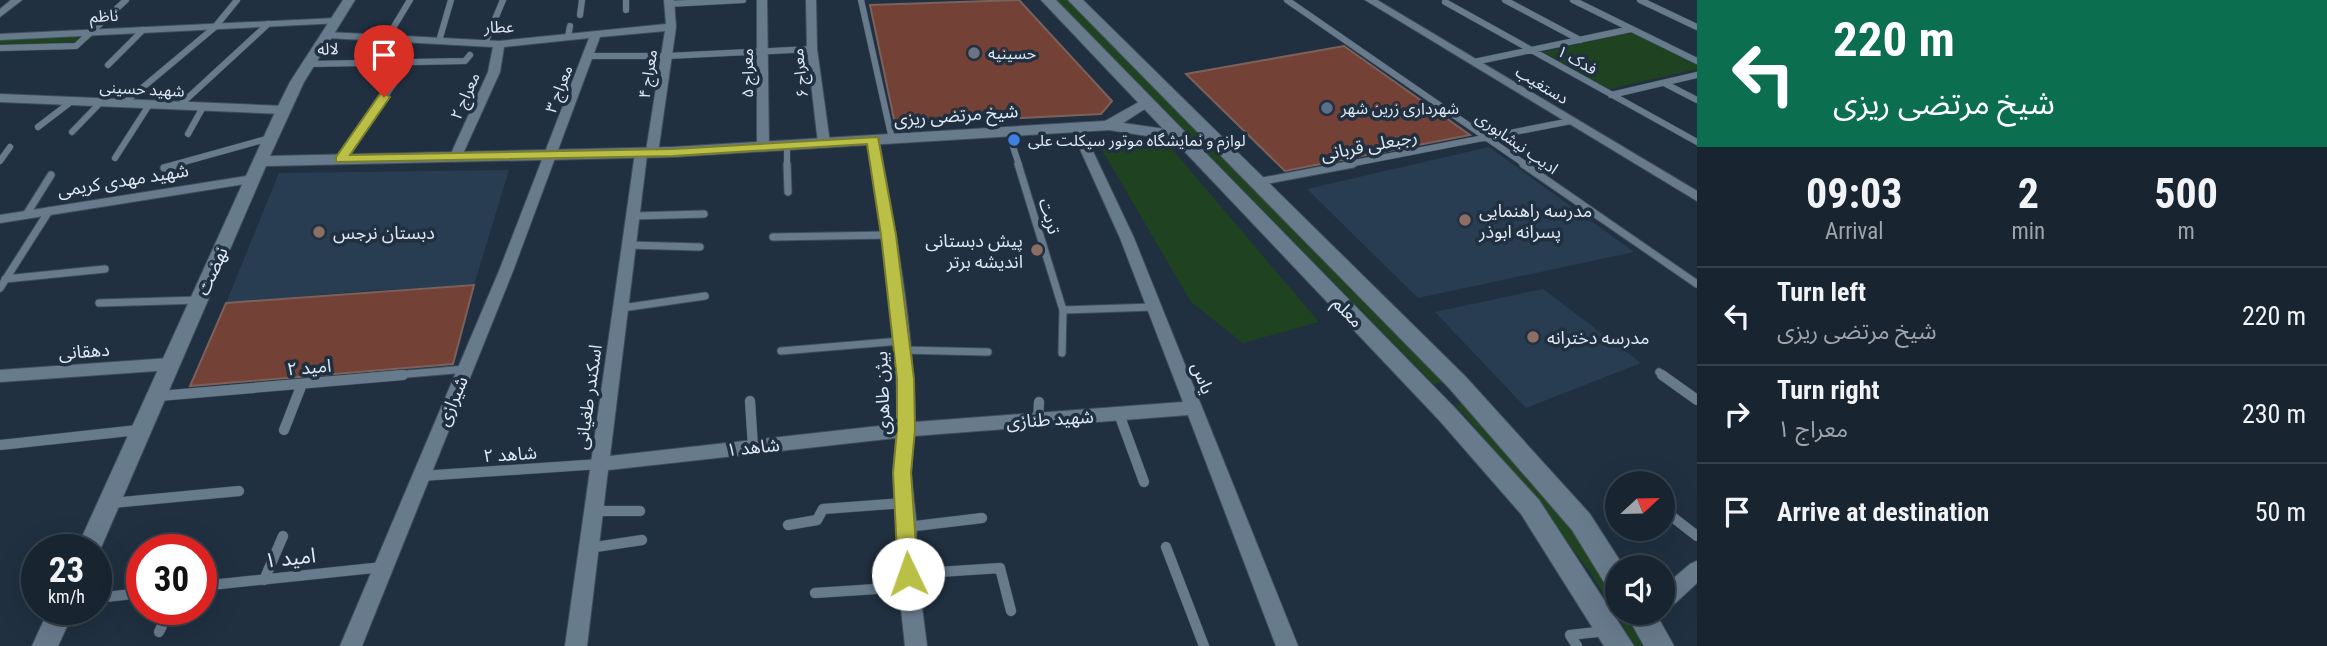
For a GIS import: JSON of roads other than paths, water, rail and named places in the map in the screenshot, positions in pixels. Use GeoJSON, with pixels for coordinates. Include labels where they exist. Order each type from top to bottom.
{"type":"FeatureCollection","features":[{"type":"Feature","properties":{"kind":"main road","name":"معلم"},"geometry":{"type":"LineString","coordinates":[[1048,0],[1431,397],[1530,507],[1615,638]]}},
{"type":"Feature","properties":{"kind":"main road","name":"معلم"},"geometry":{"type":"LineString","coordinates":[[1075,0],[1465,390],[1581,522],[1605,560]]}},
{"type":"Feature","properties":{"kind":"main road"},"geometry":{"type":"LineString","coordinates":[[1431,397],[1465,390]]}},
{"type":"Feature","properties":{"kind":"main road"},"geometry":{"type":"LineString","coordinates":[[1653,625],[1660,646]]}},
{"type":"Feature","properties":{"kind":"street"},"geometry":{"type":"LineString","coordinates":[[0,14],[17,0]]}},
{"type":"Feature","properties":{"kind":"street","name":"نهضت"},"geometry":{"type":"LineString","coordinates":[[95,534],[283,110],[349,0]]}},
{"type":"Feature","properties":{"kind":"street","name":"معراج ۵"},"geometry":{"type":"LineString","coordinates":[[762,0],[763,147]]}},
{"type":"Feature","properties":{"kind":"street","name":"معراج ۶"},"geometry":{"type":"LineString","coordinates":[[811,0],[812,49],[824,143]]}},
{"type":"Feature","properties":{"kind":"street","name":"دستغیب"},"geometry":{"type":"LineString","coordinates":[[1370,0],[1697,197]]}},
{"type":"Feature","properties":{"kind":"street","name":"معراج ۴"},"geometry":{"type":"LineString","coordinates":[[646,153],[667,56],[671,27],[669,2]]}},
{"type":"Feature","properties":{"kind":"street","name":"ناظم"},"geometry":{"type":"LineString","coordinates":[[0,37],[268,24],[332,28]]}},
{"type":"Feature","properties":{"kind":"street","name":"عطار"},"geometry":{"type":"LineString","coordinates":[[332,28],[392,42],[499,44],[569,32],[596,34],[671,27]]}},
{"type":"Feature","properties":{"kind":"street","name":"معراج ۳"},"geometry":{"type":"LineString","coordinates":[[551,155],[596,34]]}},
{"type":"Feature","properties":{"kind":"street","name":"معراج ۲"},"geometry":{"type":"LineString","coordinates":[[455,158],[494,72],[499,44]]}},
{"type":"Feature","properties":{"kind":"street","name":"شهید حسینی"},"geometry":{"type":"LineString","coordinates":[[0,98],[283,110]]}},
{"type":"Feature","properties":{"kind":"street","name":"شیخ مرتضی ریزی"},"geometry":{"type":"LineString","coordinates":[[1109,125],[1146,102]]}},
{"type":"Feature","properties":{"kind":"street","name":"شیخ مرتضی ریزی"},"geometry":{"type":"LineString","coordinates":[[260,161],[646,153],[1109,125],[1179,136]]}},
{"type":"Feature","properties":{"kind":"street","name":"یاس"},"geometry":{"type":"LineString","coordinates":[[1076,127],[1127,238],[1287,646]]}},
{"type":"Feature","properties":{"kind":"street","name":"بیژن طاهری"},"geometry":{"type":"LineString","coordinates":[[873,140],[889,235],[901,345],[906,430],[902,473],[908,580],[916,646]]}},
{"type":"Feature","properties":{"kind":"street","name":"اسکندر طغیانی"},"geometry":{"type":"LineString","coordinates":[[576,646],[622,308],[627,244],[646,153]]}},
{"type":"Feature","properties":{"kind":"street","name":"شیرازی"},"geometry":{"type":"LineString","coordinates":[[351,646],[551,155]]}},
{"type":"Feature","properties":{"kind":"street","name":"شهید مهدی کریمی"},"geometry":{"type":"LineString","coordinates":[[0,219],[253,179]]}},
{"type":"Feature","properties":{"kind":"street","name":"دهقانی"},"geometry":{"type":"LineString","coordinates":[[0,376],[170,364]]}},
{"type":"Feature","properties":{"kind":"street","name":"شهید طنازی"},"geometry":{"type":"LineString","coordinates":[[906,430],[1039,411],[1119,414],[1194,408]]}},
{"type":"Feature","properties":{"kind":"street","name":"شاهد ۱"},"geometry":{"type":"LineString","coordinates":[[600,464],[906,430]]}},
{"type":"Feature","properties":{"kind":"street"},"geometry":{"type":"LineString","coordinates":[[1675,589],[1697,570]]}},
{"type":"Feature","properties":{"kind":"street"},"geometry":{"type":"LineString","coordinates":[[45,646],[55,625]]}},
{"type":"Feature","properties":{"kind":"lane"},"geometry":{"type":"LineString","coordinates":[[0,48],[76,46],[125,0]]}},
{"type":"Feature","properties":{"kind":"lane"},"geometry":{"type":"LineString","coordinates":[[123,104],[215,27],[237,0]]}},
{"type":"Feature","properties":{"kind":"lane"},"geometry":{"type":"LineString","coordinates":[[392,42],[410,0]]}},
{"type":"Feature","properties":{"kind":"lane"},"geometry":{"type":"LineString","coordinates":[[439,41],[451,0]]}},
{"type":"Feature","properties":{"kind":"lane"},"geometry":{"type":"LineString","coordinates":[[485,43],[503,0]]}},
{"type":"Feature","properties":{"kind":"lane"},"geometry":{"type":"LineString","coordinates":[[579,15],[582,0]]}},
{"type":"Feature","properties":{"kind":"lane"},"geometry":{"type":"LineString","coordinates":[[626,0],[626,10]]}},
{"type":"Feature","properties":{"kind":"lane"},"geometry":{"type":"LineString","coordinates":[[669,2],[743,0]]}},
{"type":"Feature","properties":{"kind":"lane"},"geometry":{"type":"LineString","coordinates":[[861,0],[892,139]]}},
{"type":"Feature","properties":{"kind":"lane","name":"ادیب نیشابوری"},"geometry":{"type":"LineString","coordinates":[[1287,0],[1697,284]]}},
{"type":"Feature","properties":{"kind":"lane"},"geometry":{"type":"LineString","coordinates":[[1505,0],[1580,40]]}},
{"type":"Feature","properties":{"kind":"lane"},"geometry":{"type":"LineString","coordinates":[[1573,0],[1697,61]]}},
{"type":"Feature","properties":{"kind":"lane"},"geometry":{"type":"LineString","coordinates":[[1640,0],[1697,27]]}},
{"type":"Feature","properties":{"kind":"lane","name":"فدک ۱"},"geometry":{"type":"LineString","coordinates":[[1445,2],[1697,142]]}},
{"type":"Feature","properties":{"kind":"lane"},"geometry":{"type":"LineString","coordinates":[[179,106],[268,24]]}},
{"type":"Feature","properties":{"kind":"lane"},"geometry":{"type":"LineString","coordinates":[[1474,62],[1631,29]]}},
{"type":"Feature","properties":{"kind":"lane"},"geometry":{"type":"LineString","coordinates":[[108,65],[143,30]]}},
{"type":"Feature","properties":{"kind":"lane"},"geometry":{"type":"LineString","coordinates":[[589,56],[667,56],[812,49]]}},
{"type":"Feature","properties":{"kind":"lane","name":"لاله"},"geometry":{"type":"LineString","coordinates":[[309,64],[465,61],[470,55]]}},
{"type":"Feature","properties":{"kind":"lane"},"geometry":{"type":"LineString","coordinates":[[1611,95],[1697,75]]}},
{"type":"Feature","properties":{"kind":"lane"},"geometry":{"type":"LineString","coordinates":[[341,160],[399,76]]}},
{"type":"Feature","properties":{"kind":"lane"},"geometry":{"type":"LineString","coordinates":[[1664,83],[1697,100]]}},
{"type":"Feature","properties":{"kind":"lane"},"geometry":{"type":"LineString","coordinates":[[38,127],[72,101]]}},
{"type":"Feature","properties":{"kind":"lane"},"geometry":{"type":"LineString","coordinates":[[72,132],[100,103]]}},
{"type":"Feature","properties":{"kind":"lane"},"geometry":{"type":"LineString","coordinates":[[115,158],[149,105]]}},
{"type":"Feature","properties":{"kind":"lane"},"geometry":{"type":"LineString","coordinates":[[188,134],[203,107]]}},
{"type":"Feature","properties":{"kind":"lane","name":"رجبعلی قربانی"},"geometry":{"type":"LineString","coordinates":[[1258,182],[1571,121]]}},
{"type":"Feature","properties":{"kind":"lane","name":"تربت"},"geometry":{"type":"LineString","coordinates":[[1008,131],[1063,310],[1062,353]]}},
{"type":"Feature","properties":{"kind":"lane"},"geometry":{"type":"LineString","coordinates":[[164,168],[270,138]]}},
{"type":"Feature","properties":{"kind":"lane"},"geometry":{"type":"LineString","coordinates":[[787,145],[788,192]]}},
{"type":"Feature","properties":{"kind":"lane"},"geometry":{"type":"LineString","coordinates":[[0,148],[10,147],[0,161]]}},
{"type":"Feature","properties":{"kind":"lane"},"geometry":{"type":"LineString","coordinates":[[26,215],[51,175]]}},
{"type":"Feature","properties":{"kind":"lane"},"geometry":{"type":"LineString","coordinates":[[0,288],[49,211]]}},
{"type":"Feature","properties":{"kind":"lane"},"geometry":{"type":"LineString","coordinates":[[633,216],[704,214]]}},
{"type":"Feature","properties":{"kind":"lane"},"geometry":{"type":"LineString","coordinates":[[773,237],[889,235]]}},
{"type":"Feature","properties":{"kind":"lane"},"geometry":{"type":"LineString","coordinates":[[627,244],[700,247]]}},
{"type":"Feature","properties":{"kind":"lane"},"geometry":{"type":"LineString","coordinates":[[5,279],[105,269]]}},
{"type":"Feature","properties":{"kind":"lane"},"geometry":{"type":"LineString","coordinates":[[0,270],[12,270]]}},
{"type":"Feature","properties":{"kind":"lane"},"geometry":{"type":"LineString","coordinates":[[622,308],[705,296]]}},
{"type":"Feature","properties":{"kind":"lane"},"geometry":{"type":"LineString","coordinates":[[99,303],[199,300]]}},
{"type":"Feature","properties":{"kind":"lane"},"geometry":{"type":"LineString","coordinates":[[1063,310],[1154,307]]}},
{"type":"Feature","properties":{"kind":"lane"},"geometry":{"type":"LineString","coordinates":[[781,351],[901,345],[988,352]]}},
{"type":"Feature","properties":{"kind":"lane","name":"امید ۲"},"geometry":{"type":"LineString","coordinates":[[156,397],[466,369]]}},
{"type":"Feature","properties":{"kind":"lane"},"geometry":{"type":"LineString","coordinates":[[1659,372],[1697,400]]}},
{"type":"Feature","properties":{"kind":"lane"},"geometry":{"type":"LineString","coordinates":[[284,430],[302,384]]}},
{"type":"Feature","properties":{"kind":"lane"},"geometry":{"type":"LineString","coordinates":[[750,401],[754,447]]}},
{"type":"Feature","properties":{"kind":"lane"},"geometry":{"type":"LineString","coordinates":[[1119,414],[1144,482]]}},
{"type":"Feature","properties":{"kind":"lane"},"geometry":{"type":"LineString","coordinates":[[0,444],[141,430]]}},
{"type":"Feature","properties":{"kind":"lane","name":"شاهد ۲"},"geometry":{"type":"LineString","coordinates":[[421,476],[600,464]]}},
{"type":"Feature","properties":{"kind":"lane"},"geometry":{"type":"LineString","coordinates":[[109,503],[239,491]]}},
{"type":"Feature","properties":{"kind":"lane"},"geometry":{"type":"LineString","coordinates":[[788,525],[817,520],[823,509],[904,503]]}},
{"type":"Feature","properties":{"kind":"lane"},"geometry":{"type":"LineString","coordinates":[[594,511],[640,511]]}},
{"type":"Feature","properties":{"kind":"lane"},"geometry":{"type":"LineString","coordinates":[[906,527],[982,518]]}},
{"type":"Feature","properties":{"kind":"lane"},"geometry":{"type":"LineString","coordinates":[[1675,520],[1697,536]]}},
{"type":"Feature","properties":{"kind":"lane"},"geometry":{"type":"LineString","coordinates":[[264,580],[283,536]]}},
{"type":"Feature","properties":{"kind":"lane"},"geometry":{"type":"LineString","coordinates":[[589,548],[642,540]]}},
{"type":"Feature","properties":{"kind":"lane"},"geometry":{"type":"LineString","coordinates":[[1166,547],[1204,646]]}},
{"type":"Feature","properties":{"kind":"lane","name":"امید ۱"},"geometry":{"type":"LineString","coordinates":[[217,584],[383,567]]}},
{"type":"Feature","properties":{"kind":"lane"},"geometry":{"type":"LineString","coordinates":[[815,593],[1000,568],[1011,611]]}},
{"type":"Feature","properties":{"kind":"lane"},"geometry":{"type":"LineString","coordinates":[[159,632],[162,625]]}},
{"type":"Feature","properties":{"kind":"lane"},"geometry":{"type":"LineString","coordinates":[[1577,646],[1570,635],[1615,638]]}},
{"type":"Feature","properties":{"kind":"place","name":"حسینیه"},"geometry":{"type":"Point","coordinates":[974,53]}},
{"type":"Feature","properties":{"kind":"place","name":"شهرداری زرین شهر"},"geometry":{"type":"Point","coordinates":[1327,108]}},
{"type":"Feature","properties":{"kind":"place","name":"لوازم و نمایشگاه موتور سیکلت علی"},"geometry":{"type":"Point","coordinates":[1014,140]}},
{"type":"Feature","properties":{"kind":"place","name":"مدرسه راهنمایی پسرانه ابوذر"},"geometry":{"type":"Point","coordinates":[1465,220]}},
{"type":"Feature","properties":{"kind":"place","name":"دبستان نرجس"},"geometry":{"type":"Point","coordinates":[319,232]}},
{"type":"Feature","properties":{"kind":"place","name":"پیش دبستانی اندیشه برتر"},"geometry":{"type":"Point","coordinates":[1037,250]}},
{"type":"Feature","properties":{"kind":"place","name":"مدرسه دخترانه"},"geometry":{"type":"Point","coordinates":[1533,337]}}]}
